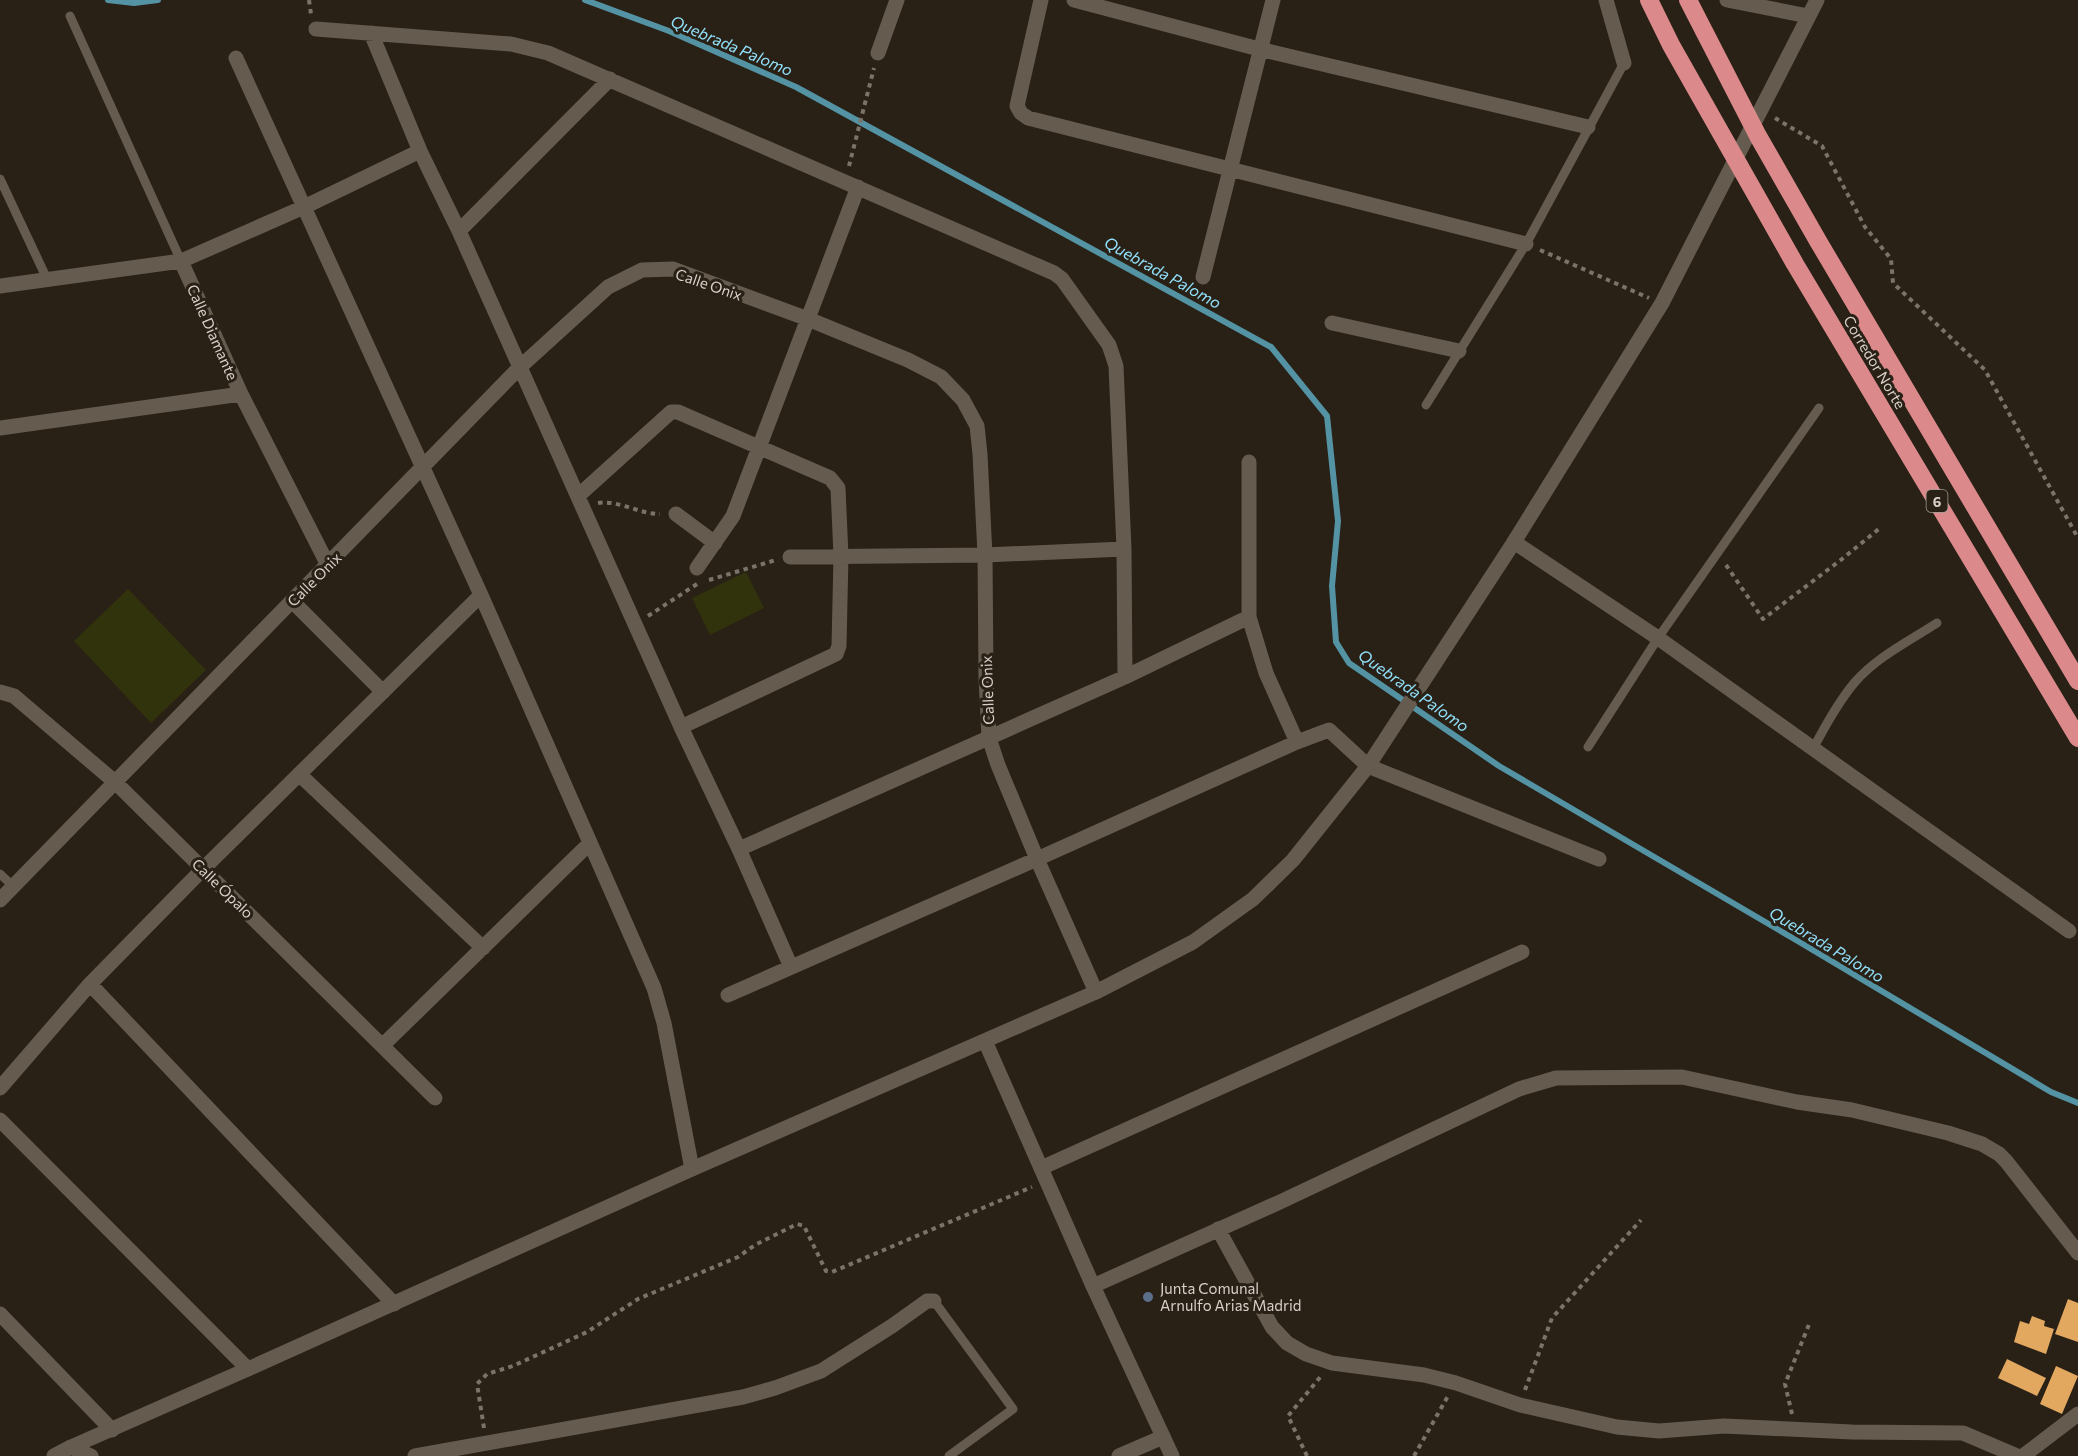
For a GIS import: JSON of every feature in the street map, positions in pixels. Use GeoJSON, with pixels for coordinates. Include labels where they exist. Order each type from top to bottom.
{"type":"FeatureCollection","features":[{"type":"Feature","properties":{"kind":"highway","name":"Corredor Norte"},"geometry":{"type":"LineString","coordinates":[[1649,0],[1677,55],[1795,264],[2078,738]]}},
{"type":"Feature","properties":{"kind":"highway","name":"Corredor Norte"},"geometry":{"type":"LineString","coordinates":[[1688,0],[1758,136],[1818,241],[2078,681]]}},
{"type":"Feature","properties":{"kind":"street"},"geometry":{"type":"LineString","coordinates":[[878,53],[897,0]]}},
{"type":"Feature","properties":{"kind":"street"},"geometry":{"type":"LineString","coordinates":[[1041,0],[1017,106],[1028,118],[1526,244]]}},
{"type":"Feature","properties":{"kind":"street"},"geometry":{"type":"LineString","coordinates":[[1074,0],[1259,49],[1588,127]]}},
{"type":"Feature","properties":{"kind":"street"},"geometry":{"type":"LineString","coordinates":[[1203,277],[1273,0]]}},
{"type":"Feature","properties":{"kind":"street"},"geometry":{"type":"LineString","coordinates":[[1606,0],[1624,63]]}},
{"type":"Feature","properties":{"kind":"street"},"geometry":{"type":"LineString","coordinates":[[1727,0],[1808,16]]}},
{"type":"Feature","properties":{"kind":"street"},"geometry":{"type":"LineString","coordinates":[[54,1456],[692,1169],[1096,992],[1193,942],[1253,899],[1293,860],[1368,766],[1514,542],[1662,303],[1817,0]]}},
{"type":"Feature","properties":{"kind":"street"},"geometry":{"type":"LineString","coordinates":[[316,29],[511,44],[548,53],[852,184],[1054,273],[1062,279],[1109,345],[1116,366],[1124,549],[1125,677]]}},
{"type":"Feature","properties":{"kind":"street"},"geometry":{"type":"LineString","coordinates":[[371,33],[420,151],[459,231],[791,967]]}},
{"type":"Feature","properties":{"kind":"street"},"geometry":{"type":"LineString","coordinates":[[236,58],[481,596],[654,988],[666,1034],[692,1169]]}},
{"type":"Feature","properties":{"kind":"street"},"geometry":{"type":"LineString","coordinates":[[459,231],[610,79]]}},
{"type":"Feature","properties":{"kind":"street"},"geometry":{"type":"LineString","coordinates":[[0,286],[181,261],[304,207],[420,151]]}},
{"type":"Feature","properties":{"kind":"street"},"geometry":{"type":"LineString","coordinates":[[697,568],[733,516],[808,319],[852,184]]}},
{"type":"Feature","properties":{"kind":"street","name":"Calle Diamante"},"geometry":{"type":"LineString","coordinates":[[181,261],[241,394],[328,565]]}},
{"type":"Feature","properties":{"kind":"street","name":"Calle Onix"},"geometry":{"type":"LineString","coordinates":[[0,900],[520,367],[608,287],[642,270],[673,270],[808,319],[916,364],[941,377],[963,400],[977,426],[985,555],[989,738],[1037,859],[1096,992]]}},
{"type":"Feature","properties":{"kind":"street"},"geometry":{"type":"LineString","coordinates":[[1332,323],[1459,351]]}},
{"type":"Feature","properties":{"kind":"street"},"geometry":{"type":"LineString","coordinates":[[0,428],[241,394]]}},
{"type":"Feature","properties":{"kind":"street"},"geometry":{"type":"LineString","coordinates":[[580,501],[671,412],[678,412],[758,447],[834,482],[838,488],[841,556],[839,646],[836,654],[681,727]]}},
{"type":"Feature","properties":{"kind":"street"},"geometry":{"type":"LineString","coordinates":[[1249,462],[1249,617],[1266,673],[1297,742]]}},
{"type":"Feature","properties":{"kind":"street"},"geometry":{"type":"LineString","coordinates":[[676,514],[715,543]]}},
{"type":"Feature","properties":{"kind":"street"},"geometry":{"type":"LineString","coordinates":[[1514,542],[1658,638],[2069,931]]}},
{"type":"Feature","properties":{"kind":"street"},"geometry":{"type":"LineString","coordinates":[[790,557],[985,555],[1124,549]]}},
{"type":"Feature","properties":{"kind":"street"},"geometry":{"type":"LineString","coordinates":[[0,1088],[90,984],[203,869],[481,596]]}},
{"type":"Feature","properties":{"kind":"street"},"geometry":{"type":"LineString","coordinates":[[292,601],[382,692]]}},
{"type":"Feature","properties":{"kind":"street"},"geometry":{"type":"LineString","coordinates":[[739,849],[1125,677],[1249,617]]}},
{"type":"Feature","properties":{"kind":"street","name":"Calle Ópalo"},"geometry":{"type":"LineString","coordinates":[[0,692],[14,696],[115,782],[435,1098]]}},
{"type":"Feature","properties":{"kind":"street"},"geometry":{"type":"LineString","coordinates":[[728,995],[1297,742],[1329,730],[1368,766],[1599,859]]}},
{"type":"Feature","properties":{"kind":"street"},"geometry":{"type":"LineString","coordinates":[[299,774],[483,948]]}},
{"type":"Feature","properties":{"kind":"street"},"geometry":{"type":"LineString","coordinates":[[383,1045],[591,843]]}},
{"type":"Feature","properties":{"kind":"street"},"geometry":{"type":"LineString","coordinates":[[1044,1174],[1522,952]]}},
{"type":"Feature","properties":{"kind":"street"},"geometry":{"type":"LineString","coordinates":[[90,984],[394,1304]]}},
{"type":"Feature","properties":{"kind":"street"},"geometry":{"type":"LineString","coordinates":[[985,1041],[1093,1286],[1172,1456]]}},
{"type":"Feature","properties":{"kind":"street"},"geometry":{"type":"LineString","coordinates":[[1093,1286],[1280,1202],[1519,1089],[1556,1078],[1682,1077],[1797,1102],[1852,1110],[1948,1133],[1982,1144],[2006,1161],[2078,1253]]}},
{"type":"Feature","properties":{"kind":"street"},"geometry":{"type":"LineString","coordinates":[[0,1120],[248,1369]]}},
{"type":"Feature","properties":{"kind":"street"},"geometry":{"type":"LineString","coordinates":[[1218,1229],[1272,1327],[1287,1343],[1306,1354],[1332,1363],[1424,1375],[1456,1383],[1520,1405],[1639,1430],[1659,1431],[1724,1426],[1795,1430],[1963,1433],[2017,1456]]}},
{"type":"Feature","properties":{"kind":"street"},"geometry":{"type":"LineString","coordinates":[[415,1456],[743,1397],[775,1388],[821,1371],[927,1301],[934,1301]]}},
{"type":"Feature","properties":{"kind":"street"},"geometry":{"type":"LineString","coordinates":[[0,1314],[112,1430]]}},
{"type":"Feature","properties":{"kind":"street"},"geometry":{"type":"LineString","coordinates":[[2023,1456],[2078,1414]]}},
{"type":"Feature","properties":{"kind":"street"},"geometry":{"type":"LineString","coordinates":[[1119,1456],[1163,1437]]}},
{"type":"Feature","properties":{"kind":"street"},"geometry":{"type":"LineString","coordinates":[[71,1447],[91,1456]]}},
{"type":"Feature","properties":{"kind":"lane"},"geometry":{"type":"LineString","coordinates":[[70,16],[181,261]]}},
{"type":"Feature","properties":{"kind":"lane"},"geometry":{"type":"LineString","coordinates":[[1426,405],[1526,244],[1624,63]]}},
{"type":"Feature","properties":{"kind":"lane"},"geometry":{"type":"LineString","coordinates":[[0,179],[47,279]]}},
{"type":"Feature","properties":{"kind":"lane"},"geometry":{"type":"LineString","coordinates":[[1588,747],[1658,638],[1819,408]]}},
{"type":"Feature","properties":{"kind":"lane"},"geometry":{"type":"LineString","coordinates":[[1813,749],[1827,722],[1856,682],[1885,656],[1937,623]]}},
{"type":"Feature","properties":{"kind":"lane"},"geometry":{"type":"LineString","coordinates":[[0,874],[13,886]]}},
{"type":"Feature","properties":{"kind":"lane"},"geometry":{"type":"LineString","coordinates":[[934,1301],[1013,1409],[949,1456]]}},
{"type":"Feature","properties":{"kind":"path"},"geometry":{"type":"LineString","coordinates":[[852,184],[878,53]]}},
{"type":"Feature","properties":{"kind":"path"},"geometry":{"type":"LineString","coordinates":[[1761,110],[1822,146],[1865,227],[1892,259],[1893,283],[1985,370],[2078,538]]}},
{"type":"Feature","properties":{"kind":"path"},"geometry":{"type":"LineString","coordinates":[[1526,244],[1662,303]]}},
{"type":"Feature","properties":{"kind":"path"},"geometry":{"type":"LineString","coordinates":[[580,501],[610,501],[651,514],[676,514]]}},
{"type":"Feature","properties":{"kind":"path"},"geometry":{"type":"LineString","coordinates":[[1719,551],[1739,586],[1763,619],[1880,528]]}},
{"type":"Feature","properties":{"kind":"path"},"geometry":{"type":"LineString","coordinates":[[635,625],[695,585],[756,565],[790,557]]}},
{"type":"Feature","properties":{"kind":"path"},"geometry":{"type":"LineString","coordinates":[[487,1444],[477,1384],[486,1374],[513,1366],[587,1332],[638,1299],[738,1257],[755,1245],[797,1224],[804,1226],[826,1271],[832,1272],[1044,1174]]}},
{"type":"Feature","properties":{"kind":"path"},"geometry":{"type":"LineString","coordinates":[[1520,1405],[1552,1318],[1641,1220]]}},
{"type":"Feature","properties":{"kind":"path"},"geometry":{"type":"LineString","coordinates":[[1795,1430],[1785,1384],[1810,1322]]}},
{"type":"Feature","properties":{"kind":"path"},"geometry":{"type":"LineString","coordinates":[[1307,1456],[1288,1416],[1332,1363]]}},
{"type":"Feature","properties":{"kind":"path"},"geometry":{"type":"LineString","coordinates":[[1414,1456],[1456,1383]]}},
{"type":"Feature","properties":{"kind":"green space"},"geometry":{"type":"Polygon","coordinates":[[[746,572],[764,608],[710,635],[692,598],[746,572]]]}},
{"type":"Feature","properties":{"kind":"green space"},"geometry":{"type":"Polygon","coordinates":[[[128,589],[206,670],[151,723],[74,641],[128,589]]]}},
{"type":"Feature","properties":{"kind":"building"},"geometry":{"type":"Polygon","coordinates":[[[2068,1299],[2078,1303],[2078,1342],[2055,1334],[2068,1299]]]}},
{"type":"Feature","properties":{"kind":"building"},"geometry":{"type":"Polygon","coordinates":[[[2032,1316],[2045,1321],[2044,1326],[2054,1329],[2046,1354],[2014,1342],[2020,1321],[2029,1324],[2032,1316]]]}},
{"type":"Feature","properties":{"kind":"building"},"geometry":{"type":"Polygon","coordinates":[[[2007,1359],[2046,1378],[2037,1396],[1998,1378],[2007,1359]]]}},
{"type":"Feature","properties":{"kind":"building"},"geometry":{"type":"Polygon","coordinates":[[[2056,1366],[2078,1376],[2062,1414],[2040,1404],[2056,1366]]]}},
{"type":"Feature","properties":{"kind":"waterway","name":"Quebrada Palomo"},"geometry":{"type":"LineString","coordinates":[[108,0],[134,3],[158,0]]}},
{"type":"Feature","properties":{"kind":"waterway","name":"Quebrada Palomo"},"geometry":{"type":"LineString","coordinates":[[585,0],[669,31],[796,87],[1271,347],[1327,416],[1338,521],[1332,586],[1336,642],[1349,663],[1499,766],[2051,1092],[2078,1103]]}},
{"type":"Feature","properties":{"kind":"place","name":"Junta Comunal Arnulfo Arias Madrid"},"geometry":{"type":"Point","coordinates":[1148,1297]}}]}
